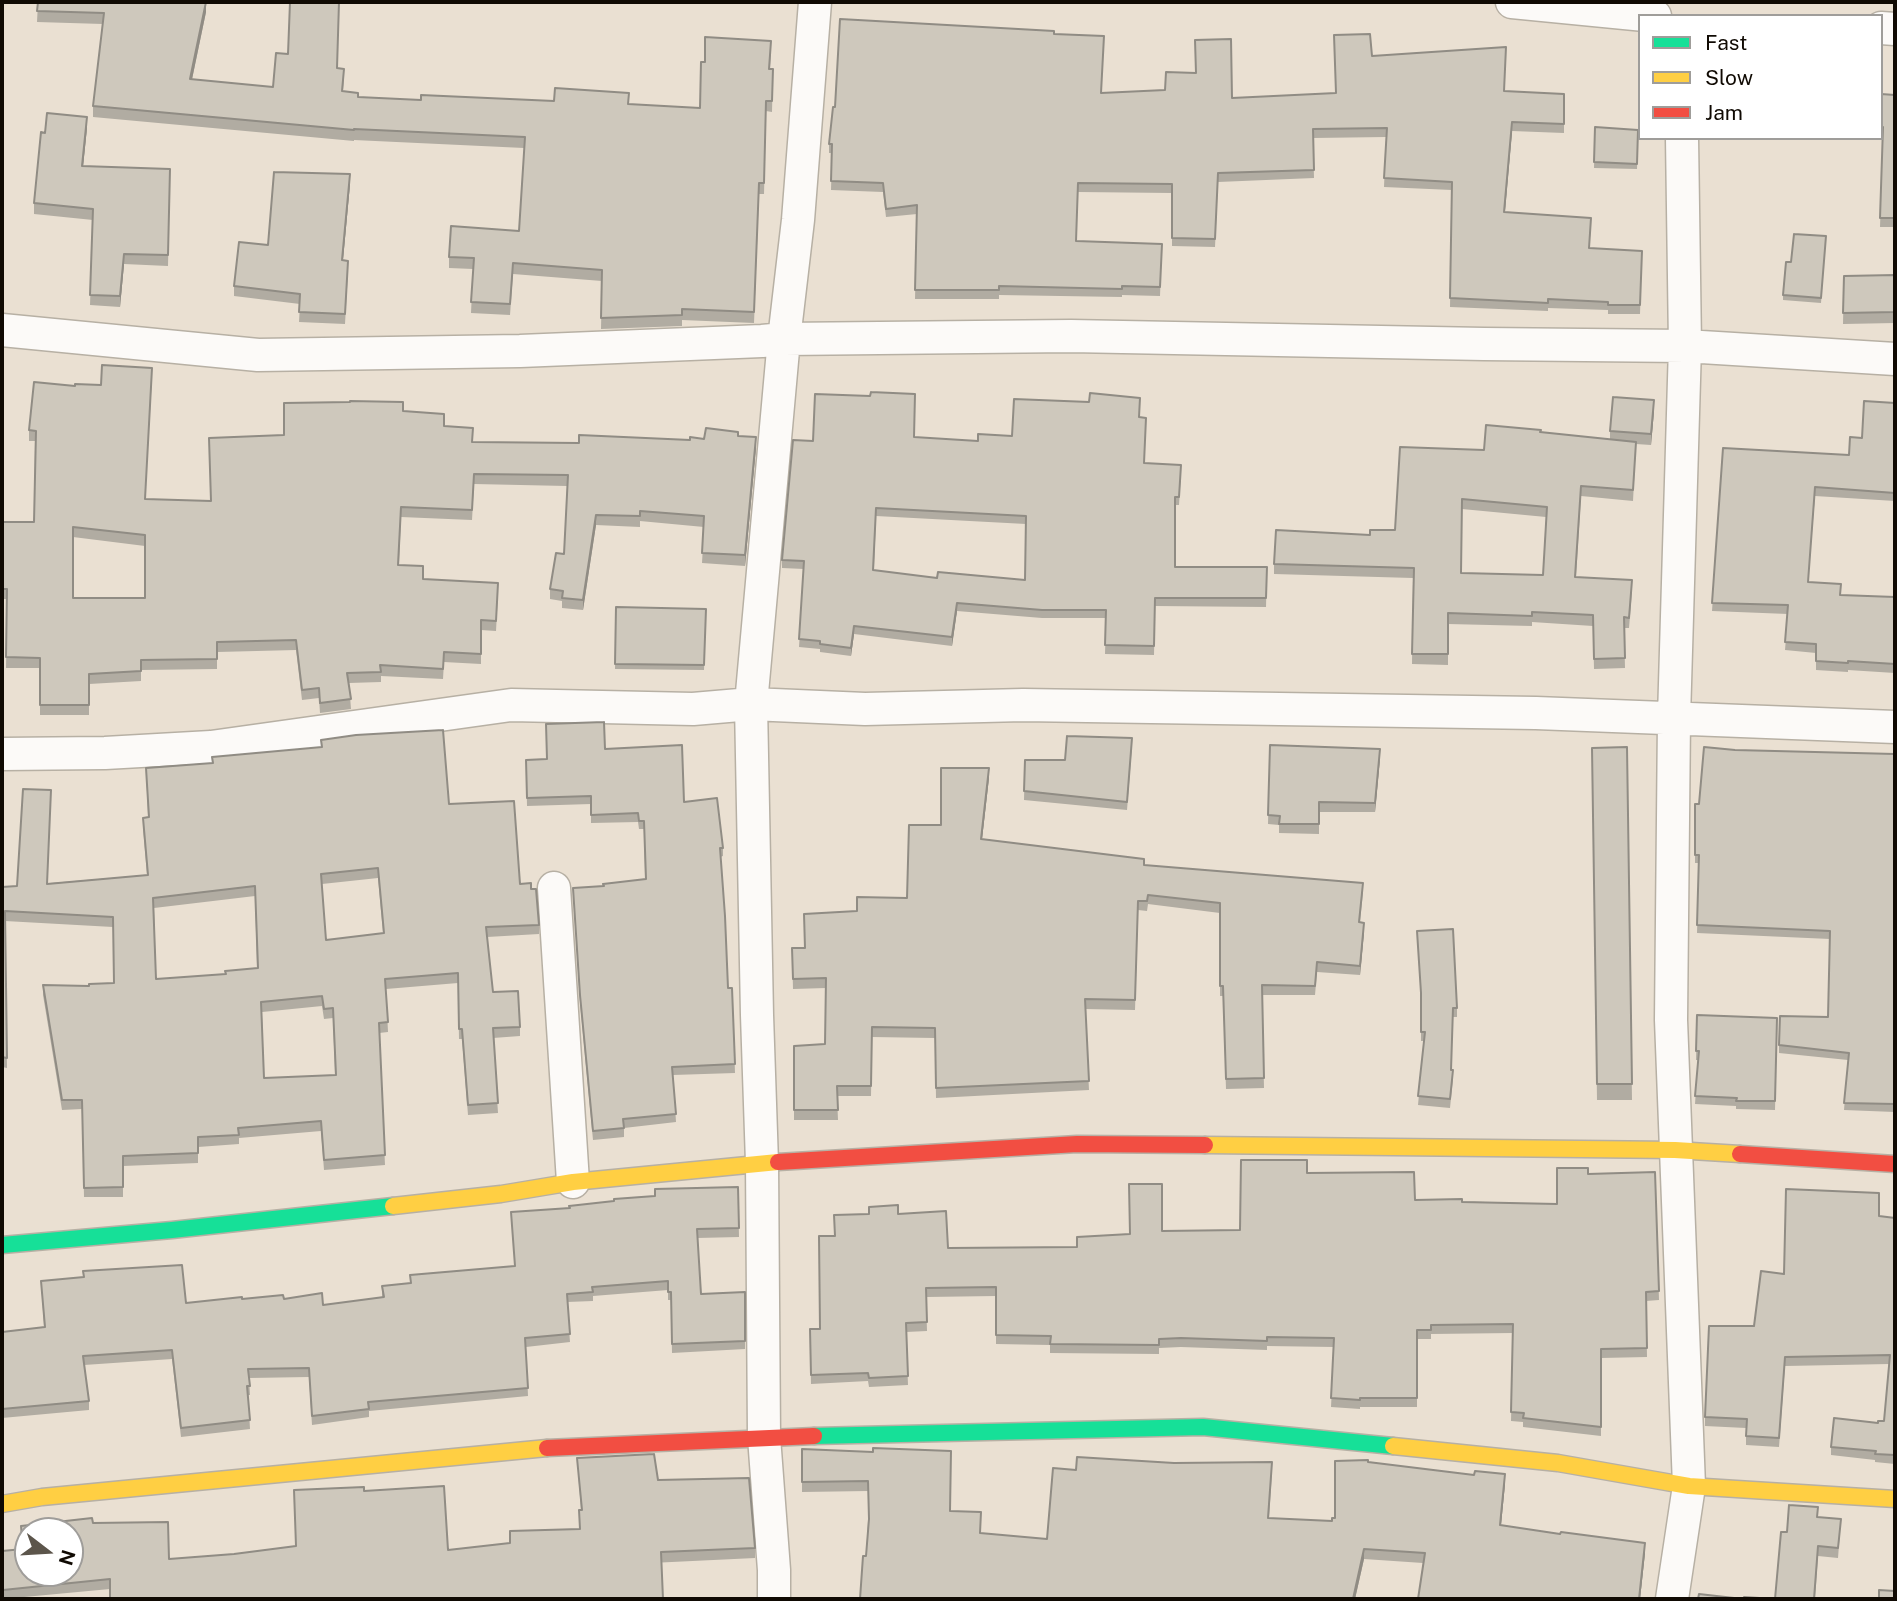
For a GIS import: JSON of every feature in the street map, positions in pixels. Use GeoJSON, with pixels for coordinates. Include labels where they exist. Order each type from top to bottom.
{"type":"FeatureCollection","features":[{"type":"Feature","properties":{"kind":"street"},"geometry":{"type":"LineString","coordinates":[[774,1599],[775,1570],[764,1437],[762,1163],[751,704],[784,339],[798,220],[815,2]]}},
{"type":"Feature","properties":{"kind":"street"},"geometry":{"type":"LineString","coordinates":[[1512,2],[1638,14]]}},
{"type":"Feature","properties":{"kind":"street"},"geometry":{"type":"LineString","coordinates":[[1672,1599],[1689,1486],[1671,1020],[1674,718],[1685,346],[1682,140]]}},
{"type":"Feature","properties":{"kind":"street"},"geometry":{"type":"LineString","coordinates":[[2,330],[258,355],[520,351],[784,339],[1071,336],[1685,346],[1895,359]]}},
{"type":"Feature","properties":{"kind":"street"},"geometry":{"type":"LineString","coordinates":[[2,754],[106,753],[211,747],[511,705],[693,709],[751,704],[865,709],[1051,705],[1535,713],[1895,727]]}},
{"type":"Feature","properties":{"kind":"street"},"geometry":{"type":"LineString","coordinates":[[554,888],[573,1182]]}},
{"type":"Feature","properties":{"kind":"street"},"geometry":{"type":"LineString","coordinates":[[2,1245],[200,1227],[501,1194],[573,1182],[762,1163],[1077,1144],[1675,1150],[1895,1164]]}},
{"type":"Feature","properties":{"kind":"street"},"geometry":{"type":"LineString","coordinates":[[2,1504],[42,1497],[543,1448],[764,1437],[1203,1427],[1558,1463],[1689,1486],[1895,1499]]}},
{"type":"Feature","properties":{"kind":"building"},"geometry":{"type":"Polygon","coordinates":[[[38,2],[206,2],[190,79],[273,87],[276,53],[288,54],[290,2],[339,2],[337,68],[344,69],[342,91],[358,93],[358,97],[421,100],[421,95],[554,101],[555,88],[629,93],[628,104],[700,108],[701,62],[705,62],[705,37],[771,41],[769,69],[773,69],[772,101],[766,101],[764,183],[759,183],[754,312],[682,309],[682,315],[601,318],[602,270],[513,263],[510,304],[471,302],[474,258],[449,257],[451,226],[519,231],[525,137],[354,130],[93,106],[104,13],[37,11],[38,2]]]}},
{"type":"Feature","properties":{"kind":"building"},"geometry":{"type":"Polygon","coordinates":[[[840,19],[1104,36],[1101,93],[1165,90],[1166,72],[1196,73],[1195,40],[1231,39],[1232,98],[1336,93],[1334,35],[1370,34],[1372,56],[1506,47],[1504,91],[1564,94],[1564,124],[1512,122],[1504,212],[1591,218],[1589,248],[1642,251],[1640,305],[1548,299],[1548,303],[1450,298],[1452,182],[1384,178],[1387,128],[1313,129],[1314,170],[1218,173],[1215,239],[1172,238],[1172,184],[1078,183],[1076,241],[1162,244],[1160,287],[1122,286],[1122,289],[999,286],[999,290],[915,290],[917,205],[886,209],[883,183],[831,181],[832,144],[829,144],[835,107],[840,19]]]}},
{"type":"Feature","properties":{"kind":"building"},"geometry":{"type":"Polygon","coordinates":[[[1883,94],[1895,95],[1895,218],[1880,218],[1883,94]]]}},
{"type":"Feature","properties":{"kind":"building"},"geometry":{"type":"Polygon","coordinates":[[[47,113],[87,117],[82,166],[170,169],[168,255],[124,254],[120,296],[90,295],[93,209],[34,203],[41,132],[45,133],[47,113]]]}},
{"type":"Feature","properties":{"kind":"building"},"geometry":{"type":"Polygon","coordinates":[[[1595,127],[1638,130],[1637,164],[1594,162],[1595,127]]]}},
{"type":"Feature","properties":{"kind":"building"},"geometry":{"type":"Polygon","coordinates":[[[274,172],[350,174],[342,260],[348,261],[345,314],[299,312],[300,294],[234,286],[239,242],[268,245],[274,172]]]}},
{"type":"Feature","properties":{"kind":"building"},"geometry":{"type":"Polygon","coordinates":[[[1794,234],[1826,236],[1821,298],[1783,295],[1786,262],[1791,262],[1794,234]]]}},
{"type":"Feature","properties":{"kind":"building"},"geometry":{"type":"Polygon","coordinates":[[[1895,275],[1895,312],[1843,313],[1844,276],[1895,275]]]}},
{"type":"Feature","properties":{"kind":"building"},"geometry":{"type":"Polygon","coordinates":[[[102,365],[152,368],[145,499],[211,501],[209,438],[284,435],[284,403],[403,402],[403,411],[444,414],[444,426],[473,428],[472,442],[579,443],[579,435],[690,440],[690,437],[704,439],[706,428],[738,432],[738,436],[756,437],[745,555],[702,553],[704,516],[640,511],[640,516],[596,515],[583,600],[562,598],[563,591],[550,589],[556,553],[564,554],[568,475],[474,474],[472,510],[401,507],[398,565],[423,566],[423,579],[498,583],[496,621],[481,620],[481,654],[444,652],[443,669],[380,665],[381,672],[347,673],[351,699],[320,703],[319,688],[302,690],[296,640],[217,642],[217,659],[141,660],[141,671],[89,674],[89,705],[40,705],[40,658],[6,657],[7,589],[2,589],[2,522],[34,522],[36,431],[29,430],[34,382],[75,386],[101,385],[102,365]],[[73,527],[73,598],[145,598],[145,535],[73,527]]]}},
{"type":"Feature","properties":{"kind":"building"},"geometry":{"type":"Polygon","coordinates":[[[871,392],[915,394],[914,437],[978,441],[978,434],[1012,436],[1014,399],[1089,402],[1090,393],[1140,398],[1139,417],[1146,418],[1144,463],[1181,465],[1179,497],[1175,497],[1175,567],[1267,567],[1266,598],[1155,598],[1154,646],[1105,645],[1106,610],[1042,610],[957,603],[952,637],[854,626],[851,648],[799,639],[804,561],[782,560],[793,440],[813,441],[815,394],[870,396],[871,392]],[[876,508],[873,570],[937,578],[938,572],[1025,580],[1026,516],[876,508]]]}},
{"type":"Feature","properties":{"kind":"building"},"geometry":{"type":"Polygon","coordinates":[[[1613,397],[1654,400],[1651,434],[1610,431],[1613,397]]]}},
{"type":"Feature","properties":{"kind":"building"},"geometry":{"type":"Polygon","coordinates":[[[1864,401],[1895,403],[1895,493],[1815,487],[1808,582],[1841,584],[1840,595],[1895,597],[1895,664],[1816,661],[1816,644],[1785,642],[1788,605],[1712,603],[1723,448],[1849,455],[1850,437],[1862,438],[1864,401]]]}},
{"type":"Feature","properties":{"kind":"building"},"geometry":{"type":"Polygon","coordinates":[[[1486,425],[1636,442],[1633,490],[1581,486],[1575,577],[1632,580],[1629,618],[1624,617],[1625,658],[1594,659],[1593,615],[1532,612],[1532,616],[1448,613],[1448,654],[1412,654],[1414,568],[1274,564],[1276,530],[1370,535],[1370,530],[1395,530],[1400,447],[1484,450],[1486,425]],[[1462,499],[1461,573],[1543,575],[1547,507],[1462,499]]]}},
{"type":"Feature","properties":{"kind":"building"},"geometry":{"type":"Polygon","coordinates":[[[616,607],[706,609],[704,665],[615,664],[616,607]]]}},
{"type":"Feature","properties":{"kind":"building"},"geometry":{"type":"Polygon","coordinates":[[[604,722],[605,749],[682,745],[684,802],[717,798],[723,848],[720,848],[728,988],[732,988],[735,1064],[672,1067],[676,1114],[623,1119],[624,1128],[593,1131],[573,888],[646,879],[644,821],[639,821],[638,813],[591,815],[591,796],[527,798],[526,760],[547,759],[546,724],[604,722]]]}},
{"type":"Feature","properties":{"kind":"building"},"geometry":{"type":"Polygon","coordinates":[[[443,730],[449,804],[514,801],[520,884],[531,883],[531,889],[536,889],[539,925],[486,927],[493,992],[518,991],[520,1027],[493,1028],[498,1103],[468,1105],[462,1029],[459,1029],[458,973],[385,979],[388,1022],[379,1023],[385,1155],[324,1160],[321,1121],[238,1128],[239,1135],[198,1137],[198,1153],[123,1156],[123,1187],[84,1188],[82,1100],[62,1100],[43,985],[89,986],[114,983],[113,917],[5,911],[7,1058],[2,1057],[2,887],[17,886],[23,789],[51,790],[47,884],[148,875],[143,818],[149,817],[146,768],[213,763],[212,757],[322,747],[321,740],[356,735],[443,730]],[[378,868],[321,874],[326,940],[384,933],[378,868]],[[255,886],[153,898],[156,979],[226,974],[225,971],[258,968],[255,886]],[[322,996],[261,1002],[264,1078],[336,1075],[333,1008],[324,1009],[322,996]]]}},
{"type":"Feature","properties":{"kind":"building"},"geometry":{"type":"Polygon","coordinates":[[[1067,736],[1132,738],[1127,802],[1024,791],[1025,760],[1065,760],[1067,736]]]}},
{"type":"Feature","properties":{"kind":"building"},"geometry":{"type":"Polygon","coordinates":[[[1270,745],[1380,749],[1375,803],[1319,802],[1319,824],[1279,824],[1280,816],[1268,815],[1270,745]]]}},
{"type":"Feature","properties":{"kind":"building"},"geometry":{"type":"Polygon","coordinates":[[[1627,747],[1632,1084],[1597,1084],[1592,748],[1627,747]]]}},
{"type":"Feature","properties":{"kind":"building"},"geometry":{"type":"Polygon","coordinates":[[[1704,747],[1895,754],[1895,1104],[1844,1103],[1849,1053],[1779,1045],[1780,1016],[1828,1017],[1830,931],[1697,925],[1699,855],[1695,855],[1695,804],[1699,804],[1704,747]]]}},
{"type":"Feature","properties":{"kind":"building"},"geometry":{"type":"Polygon","coordinates":[[[941,768],[989,768],[981,839],[1144,859],[1144,865],[1363,883],[1359,922],[1364,923],[1360,966],[1317,962],[1315,986],[1262,985],[1264,1078],[1226,1079],[1223,986],[1220,986],[1220,903],[1148,895],[1147,901],[1138,901],[1135,1000],[1085,999],[1089,1081],[936,1088],[935,1028],[872,1027],[871,1086],[837,1086],[838,1110],[794,1110],[794,1046],[825,1044],[826,978],[793,979],[792,948],[805,948],[804,914],[857,911],[857,897],[907,898],[909,825],[941,825],[941,768]]]}},
{"type":"Feature","properties":{"kind":"building"},"geometry":{"type":"Polygon","coordinates":[[[1453,929],[1457,1008],[1453,1008],[1450,1099],[1418,1096],[1425,1032],[1421,1032],[1417,931],[1453,929]]]}},
{"type":"Feature","properties":{"kind":"building"},"geometry":{"type":"Polygon","coordinates":[[[1697,1015],[1777,1018],[1775,1101],[1736,1101],[1737,1098],[1695,1096],[1699,1051],[1696,1051],[1697,1015]]]}},
{"type":"Feature","properties":{"kind":"building"},"geometry":{"type":"Polygon","coordinates":[[[1241,1160],[1307,1160],[1307,1173],[1414,1172],[1415,1200],[1462,1199],[1462,1202],[1557,1204],[1557,1168],[1588,1168],[1588,1174],[1655,1172],[1659,1291],[1646,1292],[1647,1348],[1601,1349],[1601,1427],[1523,1418],[1524,1413],[1511,1412],[1513,1324],[1431,1325],[1431,1330],[1417,1330],[1417,1398],[1331,1398],[1334,1338],[1267,1337],[1267,1341],[1181,1338],[1159,1339],[1159,1345],[1050,1344],[1051,1336],[996,1335],[996,1287],[926,1288],[927,1322],[906,1323],[908,1376],[869,1378],[868,1373],[811,1375],[810,1329],[820,1329],[819,1236],[835,1236],[834,1215],[869,1214],[869,1207],[898,1205],[898,1214],[946,1211],[948,1248],[1077,1247],[1077,1237],[1130,1234],[1129,1184],[1162,1184],[1162,1231],[1240,1230],[1241,1160]]]}},
{"type":"Feature","properties":{"kind":"building"},"geometry":{"type":"Polygon","coordinates":[[[738,1187],[739,1228],[697,1229],[701,1294],[745,1292],[745,1341],[672,1344],[671,1292],[668,1292],[668,1281],[592,1287],[593,1292],[567,1294],[570,1334],[525,1338],[528,1388],[368,1402],[369,1409],[312,1416],[309,1368],[248,1369],[250,1420],[181,1428],[172,1350],[83,1356],[89,1401],[2,1409],[2,1332],[45,1327],[41,1281],[84,1277],[83,1271],[182,1265],[186,1303],[283,1295],[284,1299],[322,1293],[323,1305],[384,1297],[382,1286],[411,1283],[410,1275],[515,1266],[511,1212],[570,1208],[569,1206],[614,1199],[655,1196],[655,1189],[738,1187]]]}},
{"type":"Feature","properties":{"kind":"building"},"geometry":{"type":"Polygon","coordinates":[[[1786,1189],[1879,1193],[1879,1216],[1895,1218],[1895,1455],[1831,1447],[1834,1418],[1878,1423],[1884,1421],[1890,1355],[1785,1357],[1779,1438],[1746,1436],[1747,1419],[1705,1417],[1709,1326],[1754,1326],[1761,1271],[1784,1274],[1786,1189]]]}},
{"type":"Feature","properties":{"kind":"building"},"geometry":{"type":"Polygon","coordinates":[[[873,1448],[951,1451],[950,1511],[981,1512],[980,1533],[1047,1539],[1053,1468],[1076,1470],[1077,1457],[1174,1463],[1272,1462],[1268,1518],[1332,1521],[1332,1518],[1335,1518],[1335,1461],[1368,1460],[1474,1475],[1475,1471],[1505,1474],[1500,1525],[1645,1543],[1639,1599],[1418,1599],[1425,1553],[1364,1549],[1353,1599],[860,1599],[869,1519],[868,1481],[802,1482],[802,1449],[873,1452],[873,1448]]]}},
{"type":"Feature","properties":{"kind":"building"},"geometry":{"type":"Polygon","coordinates":[[[654,1454],[658,1480],[749,1478],[755,1548],[661,1552],[663,1599],[110,1599],[110,1579],[84,1582],[84,1519],[92,1518],[93,1523],[168,1522],[169,1559],[296,1546],[294,1490],[364,1487],[364,1491],[444,1486],[448,1550],[510,1543],[510,1531],[580,1529],[579,1510],[582,1510],[577,1458],[654,1454]]]}},
{"type":"Feature","properties":{"kind":"building"},"geometry":{"type":"Polygon","coordinates":[[[1789,1505],[1818,1507],[1817,1517],[1841,1519],[1838,1548],[1818,1546],[1814,1599],[1775,1599],[1781,1532],[1787,1532],[1789,1505]]]}},
{"type":"Feature","properties":{"kind":"building"},"geometry":{"type":"Polygon","coordinates":[[[14,1550],[14,1587],[32,1587],[3,1590],[2,1551],[14,1550]]]}},
{"type":"Feature","properties":{"kind":"building"},"geometry":{"type":"Polygon","coordinates":[[[1879,1590],[1895,1591],[1895,1599],[1879,1599],[1879,1590]]]}},
{"type":"Feature","properties":{"kind":"building"},"geometry":{"type":"Polygon","coordinates":[[[1699,1594],[1743,1599],[1698,1599],[1699,1594]]]}},
{"type":"Feature","properties":{"kind":"building"},"geometry":{"type":"Polygon","coordinates":[[[1744,1597],[1775,1599],[1743,1599],[1744,1597]]]}},
{"type":"Feature","properties":{"kind":"traffic: fast"},"geometry":{"type":"LineString","coordinates":[[2,1245],[393,1206]]}},
{"type":"Feature","properties":{"kind":"traffic: fast"},"geometry":{"type":"LineString","coordinates":[[814,1436],[1203,1427],[1393,1446]]}},
{"type":"Feature","properties":{"kind":"traffic: slow"},"geometry":{"type":"LineString","coordinates":[[1205,1145],[1675,1150],[1740,1154]]}},
{"type":"Feature","properties":{"kind":"traffic: slow"},"geometry":{"type":"LineString","coordinates":[[393,1206],[501,1194],[573,1182],[778,1162]]}},
{"type":"Feature","properties":{"kind":"traffic: slow"},"geometry":{"type":"LineString","coordinates":[[1393,1446],[1558,1463],[1689,1486],[1895,1499]]}},
{"type":"Feature","properties":{"kind":"traffic: slow"},"geometry":{"type":"LineString","coordinates":[[2,1504],[42,1497],[547,1448]]}},
{"type":"Feature","properties":{"kind":"traffic: jam"},"geometry":{"type":"LineString","coordinates":[[778,1162],[1077,1144],[1205,1145]]}},
{"type":"Feature","properties":{"kind":"traffic: jam"},"geometry":{"type":"LineString","coordinates":[[1740,1154],[1895,1164]]}},
{"type":"Feature","properties":{"kind":"traffic: jam"},"geometry":{"type":"LineString","coordinates":[[547,1448],[814,1436]]}}]}
